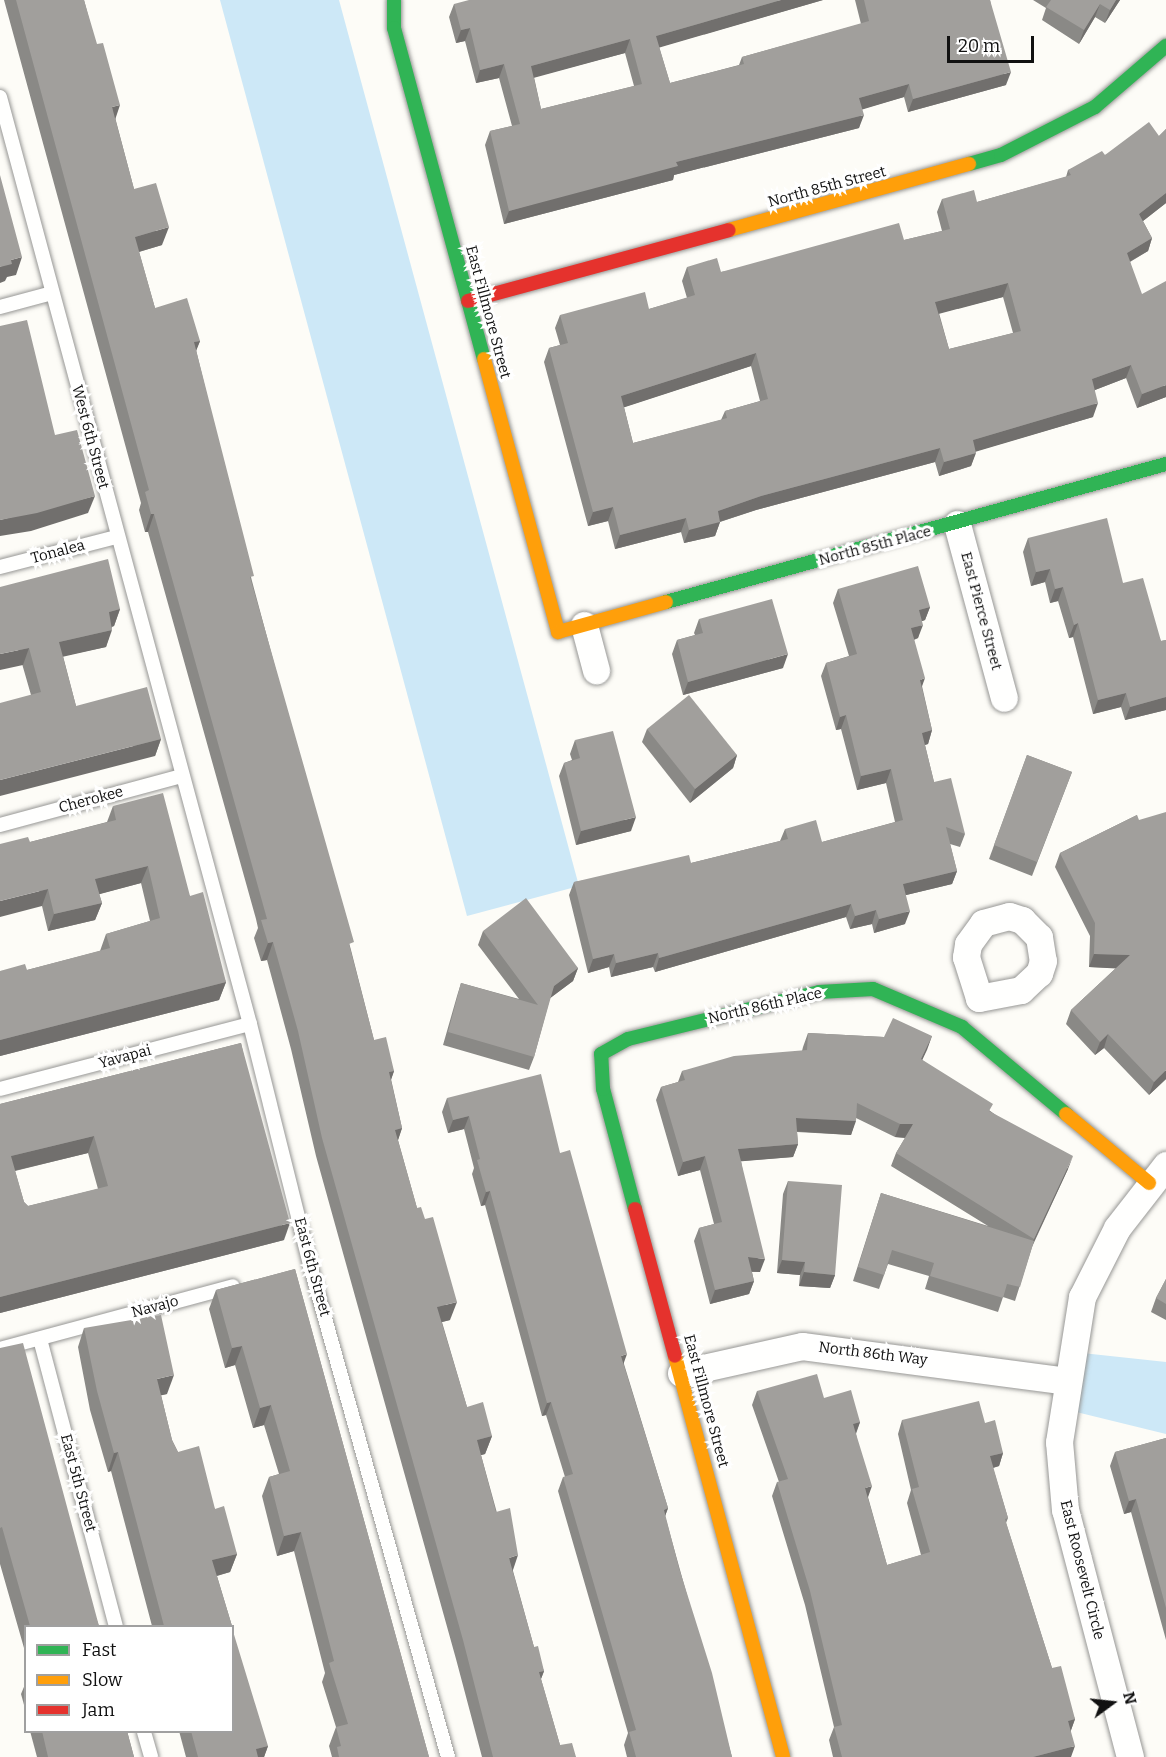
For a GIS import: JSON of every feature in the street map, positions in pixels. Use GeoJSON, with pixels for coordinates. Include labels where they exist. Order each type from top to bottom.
{"type":"FeatureCollection","features":[{"type":"Feature","properties":{"kind":"street","name":"East Fillmore Street"},"geometry":{"type":"LineString","coordinates":[[394,0],[394,28],[468,301],[571,629]]}},
{"type":"Feature","properties":{"kind":"street","name":"North 85th Street"},"geometry":{"type":"LineString","coordinates":[[468,301],[1001,155],[1065,126],[1095,107],[1166,46]]}},
{"type":"Feature","properties":{"kind":"street","name":"North 85th Place"},"geometry":{"type":"LineString","coordinates":[[571,629],[957,524],[1166,464]]}},
{"type":"Feature","properties":{"kind":"street","name":"East Pierce Street"},"geometry":{"type":"LineString","coordinates":[[957,524],[1004,698]]}},
{"type":"Feature","properties":{"kind":"street"},"geometry":{"type":"LineString","coordinates":[[571,629],[596,670]]}},
{"type":"Feature","properties":{"kind":"street","name":"North 86th Place"},"geometry":{"type":"LineString","coordinates":[[601,1054],[628,1039],[819,992],[873,989],[962,1028],[1157,1174]]}},
{"type":"Feature","properties":{"kind":"street"},"geometry":{"type":"LineString","coordinates":[[962,1028],[979,998]]}},
{"type":"Feature","properties":{"kind":"street","name":"East Fillmore Street"},"geometry":{"type":"LineString","coordinates":[[601,1054],[603,1089],[783,1757]]}},
{"type":"Feature","properties":{"kind":"street","name":"East Roosevelt Circle"},"geometry":{"type":"LineString","coordinates":[[1130,1757],[1065,1510],[1059,1442],[1082,1298],[1117,1228],[1157,1174]]}},
{"type":"Feature","properties":{"kind":"street","name":"North 86th Way"},"geometry":{"type":"LineString","coordinates":[[681,1373],[802,1346],[1067,1381]]}},
{"type":"Feature","properties":{"kind":"lane","name":"West 6th Street"},"geometry":{"type":"LineString","coordinates":[[0,97],[116,537],[182,776]]}},
{"type":"Feature","properties":{"kind":"lane"},"geometry":{"type":"LineString","coordinates":[[0,307],[52,293]]}},
{"type":"Feature","properties":{"kind":"lane","name":"Tonalea"},"geometry":{"type":"LineString","coordinates":[[0,567],[116,537]]}},
{"type":"Feature","properties":{"kind":"lane","name":"Cherokee"},"geometry":{"type":"LineString","coordinates":[[0,825],[182,776]]}},
{"type":"Feature","properties":{"kind":"lane","name":"East 6th Street"},"geometry":{"type":"LineString","coordinates":[[182,776],[250,1024],[305,1267],[448,1757]]}},
{"type":"Feature","properties":{"kind":"lane","name":"Yavapai"},"geometry":{"type":"LineString","coordinates":[[0,1089],[250,1024]]}},
{"type":"Feature","properties":{"kind":"lane","name":"Navajo"},"geometry":{"type":"LineString","coordinates":[[0,1349],[243,1284]]}},
{"type":"Feature","properties":{"kind":"lane","name":"East 5th Street"},"geometry":{"type":"LineString","coordinates":[[40,1339],[116,1625]]}},
{"type":"Feature","properties":{"kind":"lane"},"geometry":{"type":"LineString","coordinates":[[145,1733],[151,1757]]}},
{"type":"Feature","properties":{"kind":"water"},"geometry":{"type":"Polygon","coordinates":[[[220,0],[339,0],[579,886],[467,916],[220,0]]]}},
{"type":"Feature","properties":{"kind":"water"},"geometry":{"type":"Polygon","coordinates":[[[1073,1352],[1166,1362],[1166,1434],[1064,1409],[1073,1352]]]}},
{"type":"Feature","properties":{"kind":"building"},"geometry":{"type":"Polygon","coordinates":[[[16,0],[84,0],[97,44],[103,43],[120,105],[112,107],[134,189],[156,183],[169,227],[135,237],[155,308],[187,298],[200,341],[194,342],[254,576],[250,577],[354,942],[349,944],[374,1040],[386,1037],[394,1071],[389,1072],[402,1128],[395,1130],[417,1208],[421,1207],[425,1219],[433,1217],[457,1302],[437,1307],[467,1407],[483,1402],[492,1436],[477,1440],[496,1512],[510,1508],[518,1555],[509,1558],[534,1647],[538,1646],[544,1671],[539,1672],[560,1745],[572,1743],[576,1757],[493,1757],[463,1640],[322,1138],[298,1031],[273,942],[268,943],[261,920],[267,919],[154,514],[151,514],[145,492],[149,490],[16,0]]]}},
{"type":"Feature","properties":{"kind":"building"},"geometry":{"type":"Polygon","coordinates":[[[469,0],[781,0],[656,36],[670,83],[744,64],[742,57],[869,21],[864,0],[990,0],[1011,72],[913,99],[909,84],[859,98],[864,115],[676,162],[678,166],[509,211],[490,131],[520,124],[504,64],[480,70],[470,28],[461,30],[454,4],[469,0]],[[630,39],[531,66],[541,109],[642,84],[630,39]]]}},
{"type":"Feature","properties":{"kind":"building"},"geometry":{"type":"Polygon","coordinates":[[[1051,0],[1116,0],[1110,10],[1100,4],[1084,30],[1046,7],[1051,0]]]}},
{"type":"Feature","properties":{"kind":"building"},"geometry":{"type":"Polygon","coordinates":[[[1149,122],[1159,136],[1166,129],[1166,193],[1139,214],[1152,238],[1127,253],[1142,294],[1166,281],[1166,385],[1142,394],[1131,365],[1092,379],[1098,403],[973,440],[976,453],[944,462],[940,448],[761,496],[718,511],[720,522],[689,530],[686,518],[620,535],[613,507],[593,512],[549,348],[568,343],[560,315],[645,292],[649,309],[695,295],[687,267],[717,258],[721,272],[899,223],[904,240],[950,229],[942,199],[974,190],[977,202],[1071,175],[1068,170],[1102,151],[1105,155],[1149,122]],[[1008,283],[935,302],[949,349],[1021,331],[1008,283]],[[756,353],[621,396],[633,443],[727,418],[725,411],[768,399],[756,353]]]}},
{"type":"Feature","properties":{"kind":"building"},"geometry":{"type":"Polygon","coordinates":[[[0,175],[22,257],[11,260],[12,264],[0,267],[0,175]]]}},
{"type":"Feature","properties":{"kind":"building"},"geometry":{"type":"Polygon","coordinates":[[[27,320],[55,435],[77,430],[95,496],[37,513],[0,520],[0,326],[27,320]]]}},
{"type":"Feature","properties":{"kind":"building"},"geometry":{"type":"Polygon","coordinates":[[[1107,518],[1123,583],[1143,578],[1161,641],[1166,640],[1166,697],[1130,707],[1126,693],[1098,700],[1078,623],[1074,625],[1063,587],[1055,589],[1050,569],[1036,572],[1028,538],[1107,518]]]}},
{"type":"Feature","properties":{"kind":"building"},"geometry":{"type":"Polygon","coordinates":[[[108,559],[120,609],[109,612],[112,630],[59,642],[76,706],[147,687],[161,739],[0,780],[0,703],[41,692],[29,648],[0,654],[0,587],[108,559]]]}},
{"type":"Feature","properties":{"kind":"building"},"geometry":{"type":"Polygon","coordinates":[[[918,566],[930,607],[919,610],[923,625],[911,628],[925,678],[920,680],[932,730],[922,733],[934,782],[951,778],[965,834],[946,827],[957,871],[903,884],[910,911],[879,919],[876,910],[855,916],[851,904],[659,958],[658,953],[616,963],[614,954],[593,959],[574,882],[689,855],[691,863],[788,839],[785,829],[816,820],[822,842],[903,820],[891,769],[861,776],[846,715],[840,717],[826,663],[857,654],[838,589],[918,566]]]}},
{"type":"Feature","properties":{"kind":"building"},"geometry":{"type":"Polygon","coordinates":[[[772,599],[788,654],[688,682],[677,640],[703,633],[699,619],[772,599]]]}},
{"type":"Feature","properties":{"kind":"building"},"geometry":{"type":"Polygon","coordinates":[[[689,695],[737,755],[695,789],[647,729],[689,695]]]}},
{"type":"Feature","properties":{"kind":"building"},"geometry":{"type":"Polygon","coordinates":[[[613,731],[636,817],[581,831],[564,763],[580,758],[575,740],[613,731]]]}},
{"type":"Feature","properties":{"kind":"building"},"geometry":{"type":"Polygon","coordinates":[[[1027,755],[1072,772],[1037,862],[994,845],[1027,755]]]}},
{"type":"Feature","properties":{"kind":"building"},"geometry":{"type":"Polygon","coordinates":[[[163,793],[190,896],[203,892],[226,982],[0,1040],[0,971],[25,964],[27,970],[110,948],[106,934],[160,918],[148,866],[95,879],[102,903],[54,914],[48,889],[0,901],[0,844],[28,837],[30,842],[116,820],[113,806],[163,793]]]}},
{"type":"Feature","properties":{"kind":"building"},"geometry":{"type":"Polygon","coordinates":[[[1166,812],[1166,1070],[1154,1082],[1108,1034],[1100,1042],[1071,1010],[1130,955],[1094,954],[1095,923],[1060,853],[1137,815],[1139,820],[1166,812]]]}},
{"type":"Feature","properties":{"kind":"building"},"geometry":{"type":"Polygon","coordinates":[[[526,898],[578,968],[554,986],[534,1057],[448,1032],[461,983],[538,1005],[483,931],[526,898]]]}},
{"type":"Feature","properties":{"kind":"building"},"geometry":{"type":"Polygon","coordinates":[[[893,1018],[932,1036],[921,1059],[993,1104],[989,1111],[1073,1156],[1034,1239],[896,1153],[913,1124],[900,1124],[857,1103],[856,1121],[796,1118],[798,1144],[738,1149],[765,1259],[748,1257],[754,1281],[715,1290],[699,1228],[722,1222],[705,1156],[683,1162],[661,1087],[685,1080],[682,1071],[734,1056],[807,1050],[808,1033],[884,1037],[893,1018]]]}},
{"type":"Feature","properties":{"kind":"building"},"geometry":{"type":"Polygon","coordinates":[[[241,1043],[290,1223],[0,1297],[0,1104],[241,1043]],[[94,1136],[11,1156],[24,1202],[28,1206],[108,1186],[94,1136]]]}},
{"type":"Feature","properties":{"kind":"building"},"geometry":{"type":"Polygon","coordinates":[[[541,1074],[560,1153],[570,1150],[627,1354],[621,1356],[668,1508],[664,1510],[679,1568],[712,1673],[732,1757],[636,1757],[629,1732],[636,1730],[563,1477],[573,1474],[551,1402],[547,1403],[490,1191],[486,1192],[477,1160],[480,1159],[469,1116],[453,1120],[447,1098],[541,1074]]]}},
{"type":"Feature","properties":{"kind":"building"},"geometry":{"type":"Polygon","coordinates":[[[788,1181],[842,1185],[835,1275],[804,1272],[805,1262],[782,1260],[788,1181]]]}},
{"type":"Feature","properties":{"kind":"building"},"geometry":{"type":"Polygon","coordinates":[[[881,1193],[1034,1241],[1020,1287],[1007,1284],[1003,1298],[930,1276],[934,1263],[892,1250],[884,1275],[858,1267],[881,1193]]]}},
{"type":"Feature","properties":{"kind":"building"},"geometry":{"type":"Polygon","coordinates":[[[295,1269],[429,1757],[339,1757],[337,1747],[341,1746],[336,1727],[348,1724],[329,1663],[334,1661],[301,1532],[284,1536],[269,1477],[290,1471],[271,1405],[260,1408],[242,1346],[232,1348],[216,1290],[295,1269]]]}},
{"type":"Feature","properties":{"kind":"building"},"geometry":{"type":"Polygon","coordinates":[[[1166,1279],[1166,1304],[1156,1298],[1166,1279]]]}},
{"type":"Feature","properties":{"kind":"building"},"geometry":{"type":"Polygon","coordinates":[[[161,1315],[174,1375],[157,1379],[172,1440],[178,1452],[199,1446],[215,1509],[224,1506],[237,1554],[212,1560],[232,1625],[164,1625],[118,1452],[114,1453],[97,1391],[84,1328],[161,1315]]]}},
{"type":"Feature","properties":{"kind":"building"},"geometry":{"type":"Polygon","coordinates":[[[23,1343],[99,1625],[30,1625],[2,1527],[0,1528],[0,1348],[23,1343]]]}},
{"type":"Feature","properties":{"kind":"building"},"geometry":{"type":"Polygon","coordinates":[[[817,1374],[824,1398],[851,1390],[860,1422],[853,1424],[872,1486],[865,1488],[887,1565],[930,1552],[912,1489],[919,1487],[902,1420],[979,1401],[985,1423],[995,1420],[1003,1453],[990,1456],[1008,1518],[1005,1519],[1052,1668],[1061,1666],[1075,1719],[1068,1721],[1075,1746],[1033,1757],[842,1757],[834,1727],[842,1725],[810,1591],[777,1482],[788,1479],[757,1391],[817,1374]]]}},
{"type":"Feature","properties":{"kind":"building"},"geometry":{"type":"Polygon","coordinates":[[[1166,1438],[1166,1608],[1136,1499],[1129,1501],[1115,1452],[1166,1438]]]}},
{"type":"Feature","properties":{"kind":"building"},"geometry":{"type":"Polygon","coordinates":[[[234,1635],[268,1746],[256,1749],[258,1757],[198,1757],[192,1733],[234,1733],[234,1635]]]}},
{"type":"Feature","properties":{"kind":"building"},"geometry":{"type":"Polygon","coordinates":[[[42,1733],[128,1733],[134,1757],[48,1757],[42,1733]]]}},
{"type":"Feature","properties":{"kind":"traffic: fast"},"geometry":{"type":"LineString","coordinates":[[394,0],[394,28],[484,359]]}},
{"type":"Feature","properties":{"kind":"traffic: fast"},"geometry":{"type":"LineString","coordinates":[[969,164],[1001,155],[1095,107],[1166,46]]}},
{"type":"Feature","properties":{"kind":"traffic: fast"},"geometry":{"type":"LineString","coordinates":[[666,602],[1166,464]]}},
{"type":"Feature","properties":{"kind":"traffic: fast"},"geometry":{"type":"LineString","coordinates":[[635,1209],[603,1089],[601,1054],[628,1039],[819,992],[873,989],[962,1027],[1066,1114]]}},
{"type":"Feature","properties":{"kind":"traffic: slow"},"geometry":{"type":"LineString","coordinates":[[729,230],[969,164]]}},
{"type":"Feature","properties":{"kind":"traffic: slow"},"geometry":{"type":"LineString","coordinates":[[484,359],[558,632],[666,602]]}},
{"type":"Feature","properties":{"kind":"traffic: slow"},"geometry":{"type":"LineString","coordinates":[[1066,1114],[1149,1183]]}},
{"type":"Feature","properties":{"kind":"traffic: slow"},"geometry":{"type":"LineString","coordinates":[[675,1356],[783,1757]]}},
{"type":"Feature","properties":{"kind":"traffic: jam"},"geometry":{"type":"LineString","coordinates":[[468,301],[729,230]]}},
{"type":"Feature","properties":{"kind":"traffic: jam"},"geometry":{"type":"LineString","coordinates":[[635,1209],[675,1356]]}}]}
